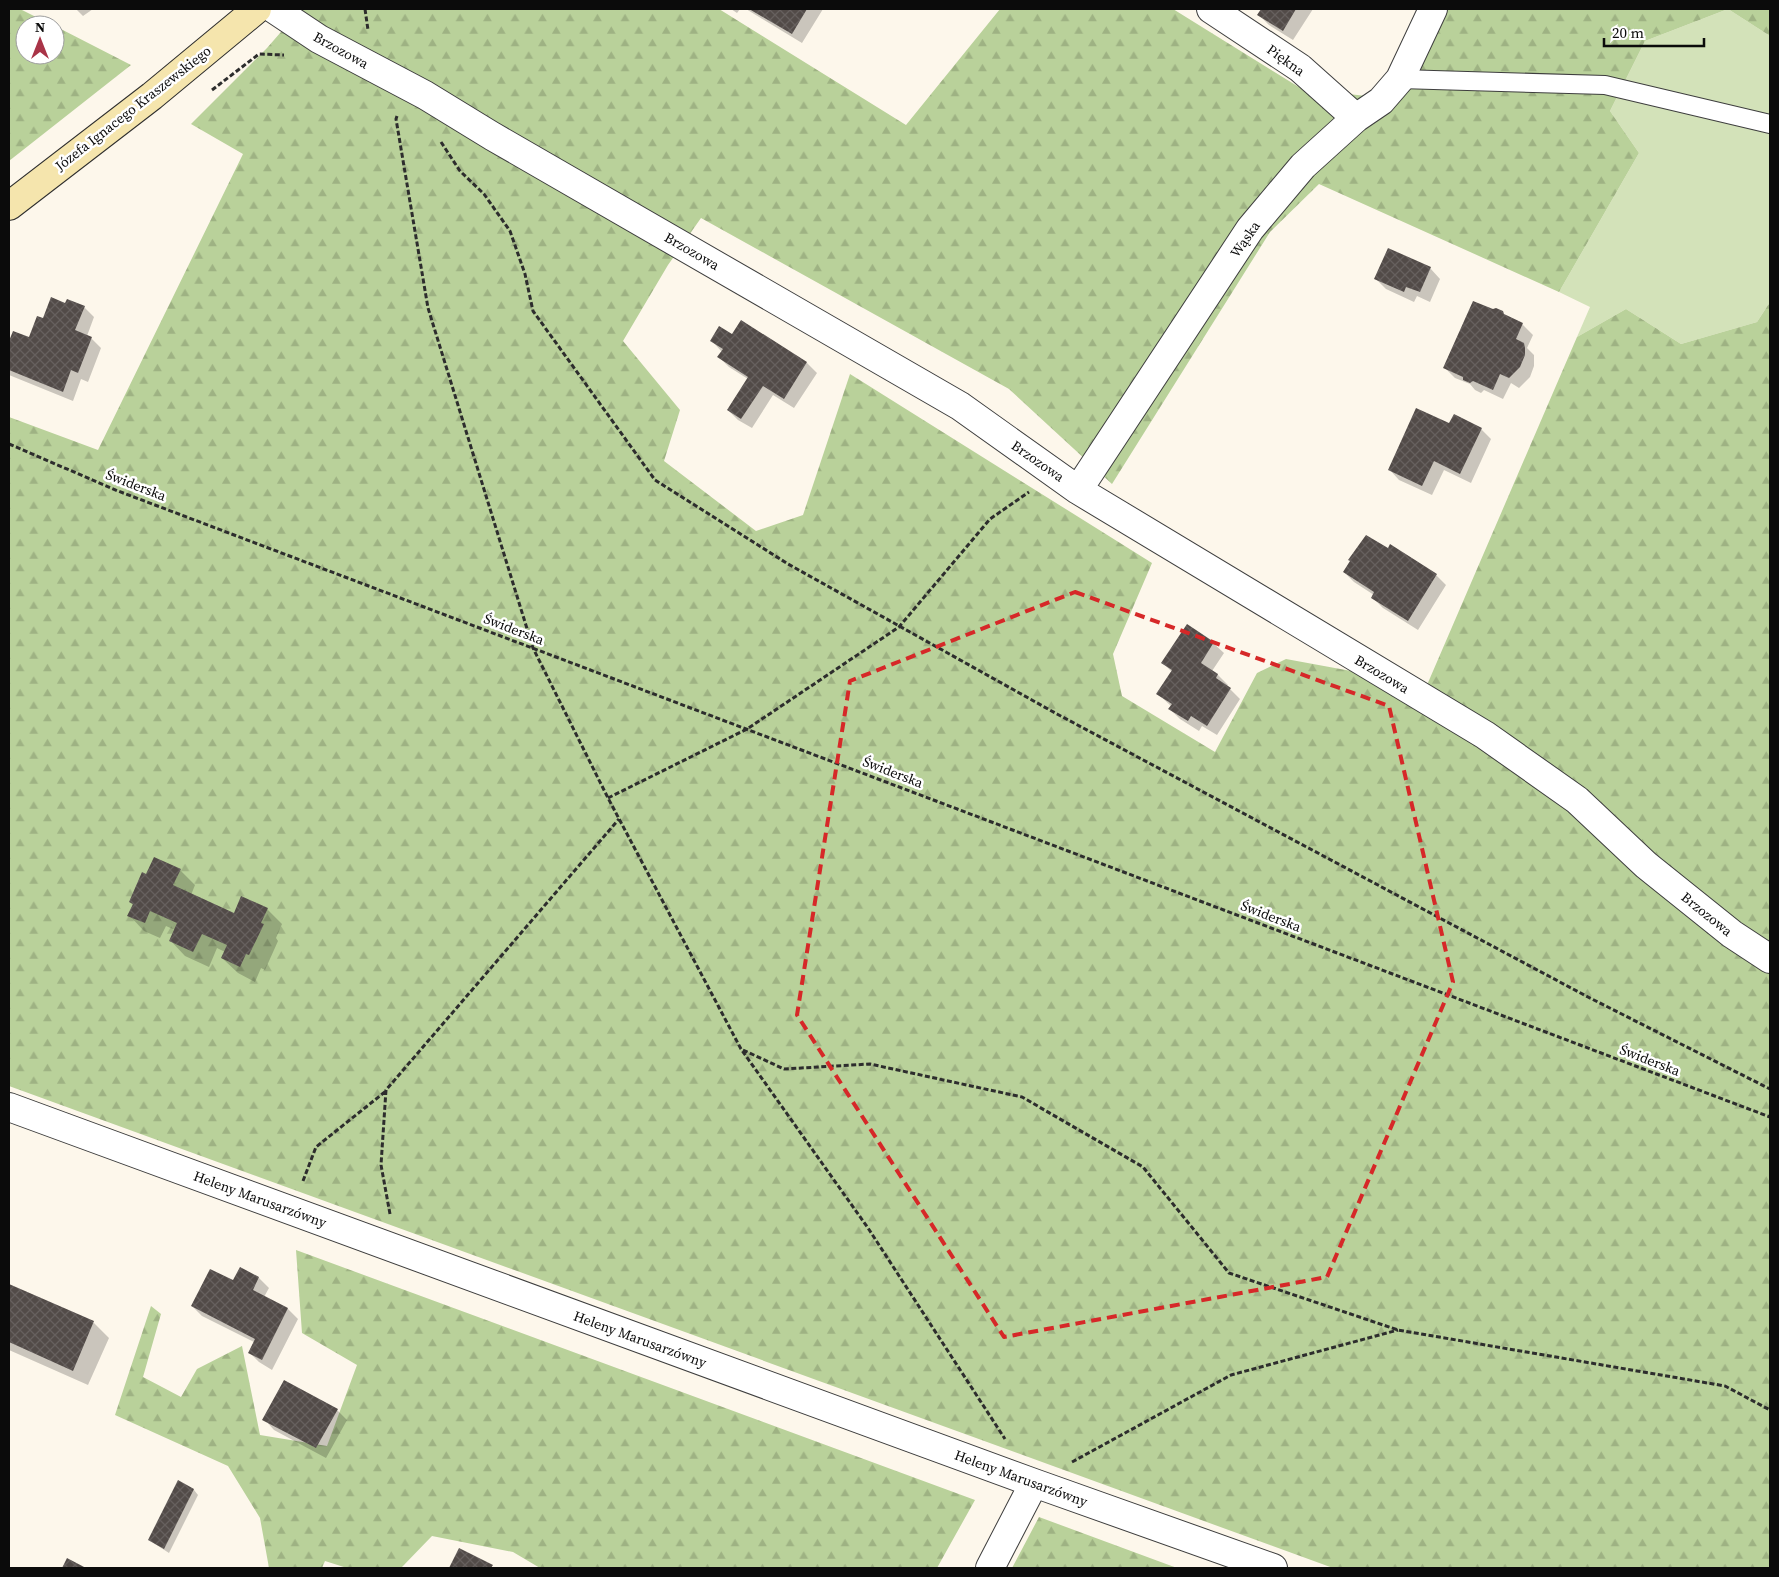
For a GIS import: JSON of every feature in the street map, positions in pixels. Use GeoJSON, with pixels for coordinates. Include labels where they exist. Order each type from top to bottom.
{"type":"FeatureCollection","features":[{"type":"Feature","properties":{"kind":"street","name":"Józefa Ignacego Kraszewskiego"},"geometry":{"type":"LineString","coordinates":[[9,206],[152,96],[257,9]]}},
{"type":"Feature","properties":{"kind":"street","name":"Brzozowa"},"geometry":{"type":"LineString","coordinates":[[274,9],[319,39],[406,85],[960,406],[1078,490],[1485,735],[1577,800],[1646,864],[1675,888],[1732,934],[1770,959]]}},
{"type":"Feature","properties":{"kind":"street","name":"Piękna"},"geometry":{"type":"LineString","coordinates":[[1211,9],[1300,68],[1356,118]]}},
{"type":"Feature","properties":{"kind":"street","name":"Wąska"},"geometry":{"type":"LineString","coordinates":[[1078,490],[1250,229],[1303,166],[1356,118],[1380,101],[1400,79],[1433,9]]}},
{"type":"Feature","properties":{"kind":"street","name":"Heleny Marusarzówny"},"geometry":{"type":"LineString","coordinates":[[9,1107],[1034,1483],[1273,1568]]}},
{"type":"Feature","properties":{"kind":"street"},"geometry":{"type":"LineString","coordinates":[[990,1568],[1034,1483]]}},
{"type":"Feature","properties":{"kind":"lane"},"geometry":{"type":"LineString","coordinates":[[1400,79],[1605,85],[1770,124]]}},
{"type":"Feature","properties":{"kind":"path"},"geometry":{"type":"LineString","coordinates":[[406,85],[396,119],[428,308],[534,648],[608,798],[741,1049],[868,1228],[1007,1442]]}},
{"type":"Feature","properties":{"kind":"path"},"geometry":{"type":"LineString","coordinates":[[443,146],[460,171],[484,194],[510,231],[525,274],[533,311],[655,480],[788,564],[1056,714],[1588,997],[1770,1089]]}},
{"type":"Feature","properties":{"kind":"path","name":"Świderska"},"geometry":{"type":"LineString","coordinates":[[9,444],[118,491],[1770,1118]]}},
{"type":"Feature","properties":{"kind":"path"},"geometry":{"type":"LineString","coordinates":[[608,798],[747,729],[899,627],[990,519],[1056,474]]}},
{"type":"Feature","properties":{"kind":"path"},"geometry":{"type":"LineString","coordinates":[[292,1211],[316,1147],[386,1090],[619,819]]}},
{"type":"Feature","properties":{"kind":"path"},"geometry":{"type":"LineString","coordinates":[[741,1049],[784,1069],[870,1064],[1022,1097],[1143,1167],[1229,1273],[1398,1330],[1725,1386],[1770,1410]]}},
{"type":"Feature","properties":{"kind":"path"},"geometry":{"type":"LineString","coordinates":[[386,1090],[381,1165],[396,1249]]}},
{"type":"Feature","properties":{"kind":"path"},"geometry":{"type":"LineString","coordinates":[[1034,1483],[1231,1375],[1398,1330]]}},
{"type":"Feature","properties":{"kind":"highlighted area"},"geometry":{"type":"Polygon","coordinates":[[[1075,592],[1389,706],[1453,982],[1327,1277],[1004,1337],[797,1015],[850,681],[1075,592]]]}},
{"type":"Feature","properties":{"kind":"green space"},"geometry":{"type":"Polygon","coordinates":[[[9,9],[20,9],[32,15],[15,15],[15,65],[65,65],[65,31],[131,65],[9,161],[9,9]]]}},
{"type":"Feature","properties":{"kind":"green space"},"geometry":{"type":"Polygon","coordinates":[[[301,9],[719,9],[906,125],[1000,9],[1173,9],[1302,89],[1385,98],[1424,9],[1728,9],[1645,41],[1610,111],[1639,153],[1559,292],[1319,184],[1270,232],[1112,484],[1009,389],[701,218],[668,265],[623,341],[680,410],[664,461],[756,531],[803,515],[850,374],[1152,563],[1113,654],[1122,696],[1215,752],[1257,673],[1286,659],[1427,685],[1577,337],[1626,309],[1681,344],[1757,322],[1770,302],[1770,1568],[1333,1568],[9,1086],[9,417],[98,450],[243,154],[191,124],[267,48],[301,9]]]}},
{"type":"Feature","properties":{"kind":"green space"},"geometry":{"type":"Polygon","coordinates":[[[1728,9],[1770,36],[1770,302],[1757,322],[1681,344],[1626,309],[1577,337],[1590,307],[1559,292],[1639,153],[1610,111],[1645,41],[1728,9]]]}},
{"type":"Feature","properties":{"kind":"green space"},"geometry":{"type":"Polygon","coordinates":[[[1728,9],[1770,9],[1770,36],[1728,9]]]}},
{"type":"Feature","properties":{"kind":"green space"},"geometry":{"type":"Polygon","coordinates":[[[296,1250],[975,1500],[937,1568],[540,1568],[513,1552],[432,1536],[401,1568],[347,1568],[325,1561],[322,1568],[269,1568],[260,1518],[228,1466],[115,1415],[151,1306],[161,1314],[143,1377],[181,1397],[197,1369],[242,1346],[260,1435],[327,1446],[357,1365],[302,1333],[296,1250]]]}},
{"type":"Feature","properties":{"kind":"green space"},"geometry":{"type":"Polygon","coordinates":[[[1039,1517],[1177,1568],[1012,1568],[1039,1517]]]}},
{"type":"Feature","properties":{"kind":"building"},"geometry":{"type":"Polygon","coordinates":[[[749,9],[807,9],[792,34],[749,9]]]}},
{"type":"Feature","properties":{"kind":"building"},"geometry":{"type":"Polygon","coordinates":[[[1261,9],[1296,9],[1283,31],[1257,15],[1261,9]]]}},
{"type":"Feature","properties":{"kind":"building"},"geometry":{"type":"Polygon","coordinates":[[[1388,248],[1431,267],[1420,292],[1406,287],[1404,292],[1374,279],[1388,248]]]}},
{"type":"Feature","properties":{"kind":"building"},"geometry":{"type":"Polygon","coordinates":[[[51,297],[65,303],[67,299],[85,306],[75,330],[92,337],[78,373],[71,370],[63,392],[9,370],[9,341],[13,331],[29,337],[37,316],[43,318],[51,297]]]}},
{"type":"Feature","properties":{"kind":"building"},"geometry":{"type":"Polygon","coordinates":[[[1473,301],[1503,311],[1504,314],[1523,323],[1516,339],[1524,343],[1525,348],[1525,355],[1520,367],[1509,378],[1500,374],[1493,390],[1473,381],[1470,383],[1463,380],[1463,377],[1443,368],[1473,301]]]}},
{"type":"Feature","properties":{"kind":"building"},"geometry":{"type":"Polygon","coordinates":[[[741,320],[807,362],[784,399],[763,386],[741,419],[727,410],[748,377],[717,357],[723,349],[710,341],[719,326],[732,334],[741,320]]]}},
{"type":"Feature","properties":{"kind":"building"},"geometry":{"type":"Polygon","coordinates":[[[1416,408],[1449,423],[1454,414],[1482,428],[1460,474],[1434,461],[1422,486],[1388,470],[1416,408]]]}},
{"type":"Feature","properties":{"kind":"building"},"geometry":{"type":"Polygon","coordinates":[[[1366,535],[1388,548],[1390,544],[1437,574],[1408,621],[1371,598],[1374,592],[1343,572],[1350,561],[1348,560],[1366,535]]]}},
{"type":"Feature","properties":{"kind":"building"},"geometry":{"type":"Polygon","coordinates":[[[1187,624],[1214,642],[1201,663],[1218,674],[1216,678],[1231,688],[1207,726],[1191,716],[1188,721],[1168,709],[1172,704],[1156,694],[1172,670],[1161,663],[1187,624]]]}},
{"type":"Feature","properties":{"kind":"building"},"geometry":{"type":"Polygon","coordinates":[[[154,857],[181,869],[173,885],[234,913],[241,896],[268,908],[261,923],[264,924],[249,955],[246,954],[240,967],[221,958],[227,945],[202,934],[193,952],[169,941],[177,923],[150,911],[145,923],[127,916],[133,904],[129,902],[142,872],[146,874],[154,857]]]}},
{"type":"Feature","properties":{"kind":"building"},"geometry":{"type":"Polygon","coordinates":[[[240,1267],[259,1277],[253,1290],[288,1308],[262,1360],[248,1353],[255,1339],[191,1306],[210,1269],[233,1280],[240,1267]]]}},
{"type":"Feature","properties":{"kind":"building"},"geometry":{"type":"Polygon","coordinates":[[[9,1284],[94,1321],[73,1371],[9,1342],[9,1284]]]}},
{"type":"Feature","properties":{"kind":"building"},"geometry":{"type":"Polygon","coordinates":[[[284,1380],[338,1409],[316,1448],[262,1420],[284,1380]]]}},
{"type":"Feature","properties":{"kind":"building"},"geometry":{"type":"Polygon","coordinates":[[[178,1480],[194,1489],[164,1549],[148,1540],[178,1480]]]}},
{"type":"Feature","properties":{"kind":"building"},"geometry":{"type":"Polygon","coordinates":[[[459,1548],[493,1565],[491,1568],[449,1568],[459,1548]]]}},
{"type":"Feature","properties":{"kind":"building"},"geometry":{"type":"Polygon","coordinates":[[[67,1558],[86,1568],[62,1568],[67,1558]]]}}]}
